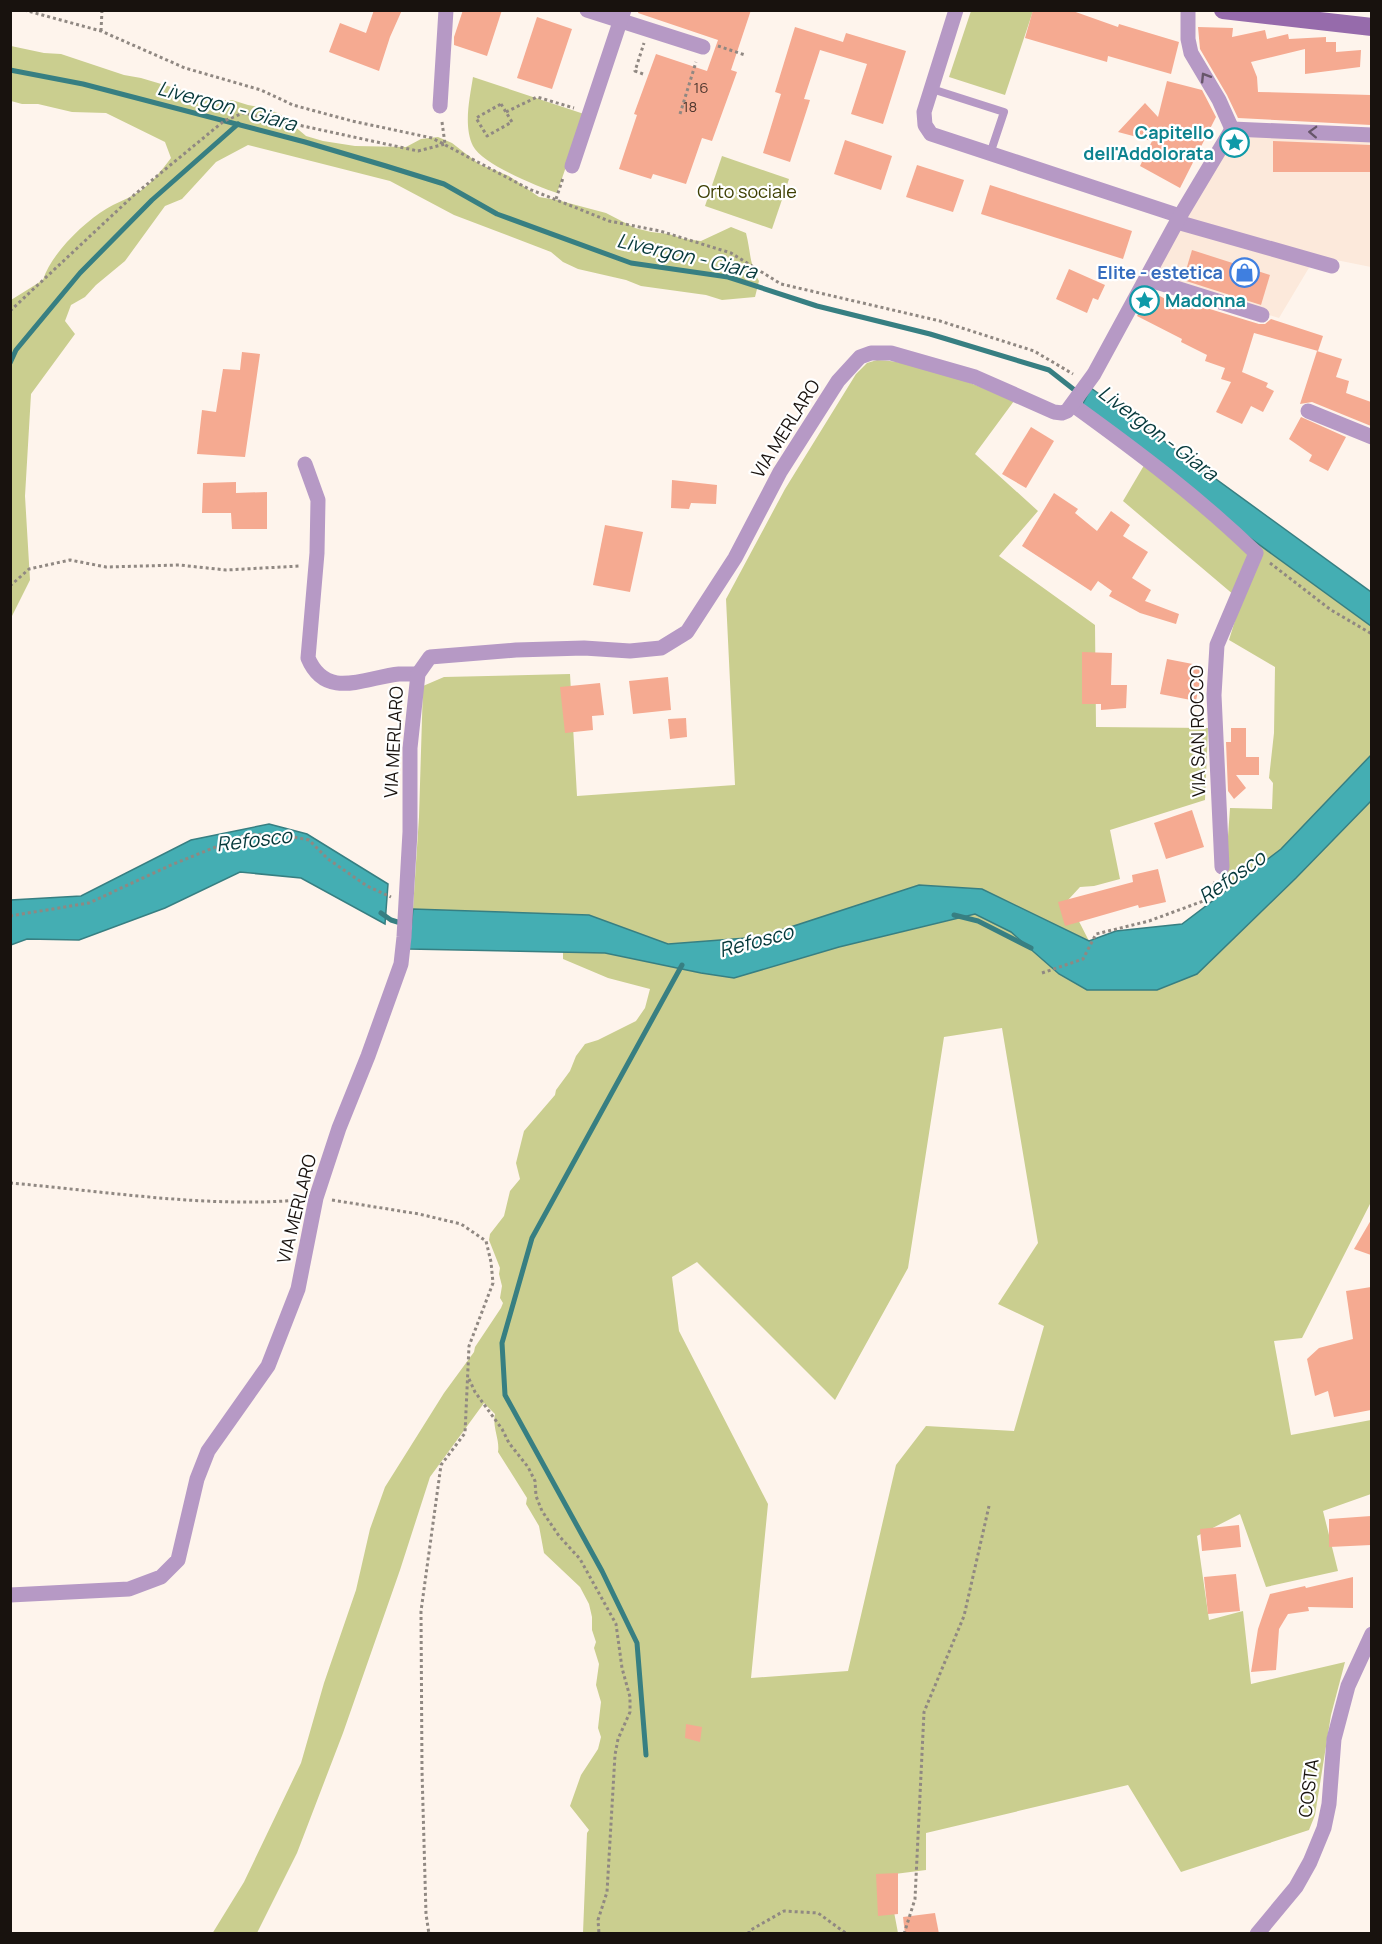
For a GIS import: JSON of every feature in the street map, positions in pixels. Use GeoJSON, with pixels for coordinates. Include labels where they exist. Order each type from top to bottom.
{"type":"FeatureCollection","features":[{"type":"Feature","properties":{"kind":"street"},"geometry":{"type":"LineString","coordinates":[[440,106],[446,10]]}},
{"type":"Feature","properties":{"kind":"street"},"geometry":{"type":"LineString","coordinates":[[587,10],[622,16],[648,30],[702,47]]}},
{"type":"Feature","properties":{"kind":"street"},"geometry":{"type":"LineString","coordinates":[[956,10],[924,112],[925,125],[931,134],[1178,219],[1332,266]]}},
{"type":"Feature","properties":{"kind":"street"},"geometry":{"type":"LineString","coordinates":[[1188,10],[1188,39],[1191,53],[1219,100],[1232,129]]}},
{"type":"Feature","properties":{"kind":"street"},"geometry":{"type":"LineString","coordinates":[[1223,10],[1371,27]]}},
{"type":"Feature","properties":{"kind":"street"},"geometry":{"type":"LineString","coordinates":[[572,166],[622,16]]}},
{"type":"Feature","properties":{"kind":"street"},"geometry":{"type":"LineString","coordinates":[[1232,129],[1371,135]]}},
{"type":"Feature","properties":{"kind":"street"},"geometry":{"type":"LineString","coordinates":[[1232,129],[1178,219],[1148,279],[1091,378],[1073,405],[1166,473],[1256,553]]}},
{"type":"Feature","properties":{"kind":"street"},"geometry":{"type":"LineString","coordinates":[[1148,279],[1262,315]]}},
{"type":"Feature","properties":{"kind":"street","name":"VIA MERLARO"},"geometry":{"type":"LineString","coordinates":[[10,1595],[129,1589],[161,1577],[178,1560],[197,1479],[208,1450],[268,1366],[298,1288],[316,1198],[339,1128],[401,964],[405,937],[410,832],[411,748],[418,674],[430,657],[528,650],[584,648],[630,651],[661,648],[687,632],[735,558],[780,472],[838,381],[860,357],[871,353],[891,353],[975,378],[1054,412],[1062,413],[1073,405]]}},
{"type":"Feature","properties":{"kind":"street"},"geometry":{"type":"LineString","coordinates":[[1308,411],[1371,437]]}},
{"type":"Feature","properties":{"kind":"street","name":"VIA MERLARO"},"geometry":{"type":"LineString","coordinates":[[305,464],[318,501],[316,566],[308,658],[313,670],[332,684],[362,682],[398,674],[418,674]]}},
{"type":"Feature","properties":{"kind":"street","name":"VIA SAN ROCCO"},"geometry":{"type":"LineString","coordinates":[[1222,867],[1214,694],[1217,645],[1256,553]]}},
{"type":"Feature","properties":{"kind":"street","name":"COSTA"},"geometry":{"type":"LineString","coordinates":[[1257,1934],[1296,1887],[1310,1862],[1324,1828],[1329,1804],[1334,1739],[1348,1686],[1371,1634]]}},
{"type":"Feature","properties":{"kind":"lane"},"geometry":{"type":"LineString","coordinates":[[932,89],[1004,112],[990,153]]}},
{"type":"Feature","properties":{"kind":"path"},"geometry":{"type":"LineString","coordinates":[[24,10],[101,31],[185,68],[261,90],[293,105],[352,121],[432,138],[529,189],[609,221],[660,231],[731,253],[781,284],[940,321],[1034,351],[1091,378]]}},
{"type":"Feature","properties":{"kind":"path"},"geometry":{"type":"LineString","coordinates":[[101,31],[102,10]]}},
{"type":"Feature","properties":{"kind":"path"},"geometry":{"type":"LineString","coordinates":[[643,74],[635,71],[648,30]]}},
{"type":"Feature","properties":{"kind":"path"},"geometry":{"type":"LineString","coordinates":[[680,114],[704,42],[745,55]]}},
{"type":"Feature","properties":{"kind":"path"},"geometry":{"type":"LineString","coordinates":[[506,112],[537,96],[590,113]]}},
{"type":"Feature","properties":{"kind":"path"},"geometry":{"type":"LineString","coordinates":[[501,104],[506,112],[512,122],[487,136],[476,118],[501,104]]}},
{"type":"Feature","properties":{"kind":"path"},"geometry":{"type":"LineString","coordinates":[[440,106],[445,144]]}},
{"type":"Feature","properties":{"kind":"path"},"geometry":{"type":"LineString","coordinates":[[10,311],[134,195],[224,121],[243,113],[418,151],[445,144]]}},
{"type":"Feature","properties":{"kind":"path"},"geometry":{"type":"LineString","coordinates":[[1256,553],[1331,610],[1371,634]]}},
{"type":"Feature","properties":{"kind":"path"},"geometry":{"type":"LineString","coordinates":[[10,586],[29,569],[70,560],[106,567],[180,565],[225,570],[316,566]]}},
{"type":"Feature","properties":{"kind":"path"},"geometry":{"type":"LineString","coordinates":[[10,916],[89,903],[171,865],[248,834],[288,836],[309,840],[328,859],[367,886],[406,903]]}},
{"type":"Feature","properties":{"kind":"path"},"geometry":{"type":"LineString","coordinates":[[1042,973],[1083,959],[1096,934],[1149,921],[1206,900],[1222,867]]}},
{"type":"Feature","properties":{"kind":"path"},"geometry":{"type":"LineString","coordinates":[[10,1183],[217,1202],[265,1203],[316,1198],[409,1212],[461,1224],[486,1241],[493,1283],[469,1346],[465,1433],[441,1465],[421,1611],[422,1771],[426,1914],[429,1934]]}},
{"type":"Feature","properties":{"kind":"path"},"geometry":{"type":"LineString","coordinates":[[468,1377],[475,1392],[528,1467],[535,1481],[536,1496],[542,1511],[559,1536],[580,1559],[616,1624],[622,1668],[630,1697],[630,1712],[618,1739],[615,1755],[607,1892],[598,1920],[599,1934]]}},
{"type":"Feature","properties":{"kind":"path"},"geometry":{"type":"LineString","coordinates":[[904,1934],[915,1899],[924,1712],[964,1616],[989,1506]]}},
{"type":"Feature","properties":{"kind":"path"},"geometry":{"type":"LineString","coordinates":[[749,1934],[749,1931],[784,1911],[818,1913],[848,1934]]}},
{"type":"Feature","properties":{"kind":"shaded area"},"geometry":{"type":"Polygon","coordinates":[[[1241,134],[1371,135],[1371,267],[1316,256],[1279,318],[1153,280],[1227,141],[1241,134]]]}},
{"type":"Feature","properties":{"kind":"green space"},"geometry":{"type":"Polygon","coordinates":[[[971,11],[1033,11],[1005,95],[949,77],[971,11]]]}},
{"type":"Feature","properties":{"kind":"green space"},"geometry":{"type":"Polygon","coordinates":[[[11,46],[61,54],[124,75],[215,100],[232,100],[265,108],[280,114],[306,136],[323,141],[355,146],[406,147],[421,139],[438,137],[452,143],[479,164],[509,176],[539,197],[606,213],[635,228],[701,241],[731,227],[746,233],[752,263],[759,281],[755,297],[722,300],[706,295],[641,286],[626,280],[578,269],[563,262],[551,252],[454,215],[390,181],[248,145],[216,162],[182,199],[165,206],[125,261],[85,297],[71,305],[65,321],[75,334],[31,394],[25,496],[30,580],[11,618],[11,300],[43,280],[60,250],[88,222],[106,209],[146,187],[171,158],[165,142],[106,113],[72,112],[38,104],[11,101],[11,46]]]}},
{"type":"Feature","properties":{"kind":"green space"},"geometry":{"type":"Polygon","coordinates":[[[473,77],[584,114],[557,193],[524,180],[478,153],[468,130],[473,77]]]}},
{"type":"Feature","properties":{"kind":"green space","name":"Orto sociale"},"geometry":{"type":"Polygon","coordinates":[[[722,156],[789,179],[772,229],[705,206],[722,156]]]}},
{"type":"Feature","properties":{"kind":"green space"},"geometry":{"type":"Polygon","coordinates":[[[877,360],[929,369],[1014,401],[975,454],[1038,511],[999,556],[1095,625],[1096,727],[1208,728],[1205,800],[1110,830],[1120,879],[1080,887],[1068,900],[1089,941],[982,889],[919,885],[760,937],[668,944],[589,915],[413,909],[419,817],[423,686],[444,677],[570,674],[577,796],[735,785],[726,599],[785,489],[856,374],[867,363],[877,360]]]}},
{"type":"Feature","properties":{"kind":"green space"},"geometry":{"type":"Polygon","coordinates":[[[1146,462],[1371,626],[1371,755],[1281,849],[1224,893],[1230,808],[1272,809],[1273,783],[1269,778],[1274,733],[1275,667],[1229,640],[1241,601],[1123,501],[1146,462]]]}},
{"type":"Feature","properties":{"kind":"green space"},"geometry":{"type":"Polygon","coordinates":[[[1371,801],[1371,1202],[1302,1338],[1274,1341],[1291,1435],[1371,1420],[1371,1494],[1323,1511],[1338,1571],[1266,1587],[1240,1514],[1197,1536],[1209,1620],[1243,1611],[1251,1684],[1345,1662],[1331,1715],[1315,1815],[1309,1830],[1181,1872],[1128,1785],[926,1833],[926,1870],[887,1875],[898,1933],[583,1933],[587,1833],[589,1830],[570,1806],[581,1775],[598,1749],[601,1737],[598,1728],[601,1702],[596,1685],[599,1664],[594,1648],[596,1642],[592,1630],[592,1617],[589,1604],[580,1587],[544,1553],[539,1526],[526,1504],[527,1498],[498,1452],[495,1414],[484,1403],[430,1477],[343,1733],[297,1853],[257,1933],[212,1934],[244,1882],[301,1763],[324,1683],[356,1590],[370,1529],[385,1487],[444,1393],[474,1352],[503,1303],[500,1298],[502,1286],[500,1268],[489,1240],[490,1234],[504,1216],[510,1191],[520,1179],[516,1163],[524,1131],[555,1095],[585,1044],[636,1021],[645,1008],[650,989],[608,978],[563,959],[563,952],[605,953],[701,973],[735,977],[839,947],[975,914],[1011,932],[1059,974],[1197,974],[1371,801]],[[1002,1028],[944,1037],[908,1268],[835,1400],[697,1262],[672,1277],[679,1331],[768,1504],[751,1678],[848,1671],[896,1465],[926,1426],[1014,1431],[1044,1326],[998,1304],[1038,1243],[1002,1028]]]}},
{"type":"Feature","properties":{"kind":"water"},"geometry":{"type":"Polygon","coordinates":[[[1091,388],[1371,592],[1371,626],[1078,413],[1091,388]]]}},
{"type":"Feature","properties":{"kind":"water"},"geometry":{"type":"Polygon","coordinates":[[[1371,755],[1371,801],[1197,974],[1157,990],[1087,990],[1059,974],[1011,932],[975,914],[839,947],[734,978],[605,953],[409,949],[413,909],[589,915],[668,944],[760,937],[919,885],[982,889],[1089,941],[1116,931],[1182,924],[1281,849],[1371,755]]]}},
{"type":"Feature","properties":{"kind":"water"},"geometry":{"type":"Polygon","coordinates":[[[269,824],[307,834],[388,884],[385,924],[301,878],[240,872],[165,908],[79,940],[27,939],[11,945],[11,900],[81,896],[191,840],[269,824]]]}},
{"type":"Feature","properties":{"kind":"building"},"geometry":{"type":"Polygon","coordinates":[[[374,10],[402,10],[379,71],[329,52],[340,23],[366,33],[374,10]]]}},
{"type":"Feature","properties":{"kind":"building"},"geometry":{"type":"Polygon","coordinates":[[[463,10],[502,10],[487,56],[454,45],[454,37],[463,10]]]}},
{"type":"Feature","properties":{"kind":"building"},"geometry":{"type":"Polygon","coordinates":[[[639,10],[751,10],[731,70],[737,72],[712,141],[702,138],[686,184],[653,174],[651,179],[619,169],[637,115],[634,114],[656,54],[707,71],[718,40],[638,13],[639,10]]]}},
{"type":"Feature","properties":{"kind":"building"},"geometry":{"type":"Polygon","coordinates":[[[1033,10],[1070,10],[1118,27],[1119,24],[1179,42],[1171,74],[1108,56],[1107,62],[1025,38],[1033,10]]]}},
{"type":"Feature","properties":{"kind":"building"},"geometry":{"type":"Polygon","coordinates":[[[537,17],[572,29],[552,89],[517,78],[537,17]]]}},
{"type":"Feature","properties":{"kind":"building"},"geometry":{"type":"Polygon","coordinates":[[[795,27],[843,42],[846,33],[906,51],[883,124],[851,114],[867,64],[820,50],[804,99],[810,100],[790,162],[763,153],[781,94],[775,92],[795,27]]]}},
{"type":"Feature","properties":{"kind":"building"},"geometry":{"type":"Polygon","coordinates":[[[1198,27],[1233,28],[1232,37],[1265,30],[1267,39],[1288,34],[1289,39],[1326,37],[1326,42],[1336,42],[1336,52],[1361,50],[1360,67],[1305,74],[1305,49],[1251,62],[1257,77],[1258,92],[1371,95],[1371,125],[1238,118],[1200,49],[1198,27]]]}},
{"type":"Feature","properties":{"kind":"building"},"geometry":{"type":"Polygon","coordinates":[[[1167,81],[1202,90],[1216,117],[1180,188],[1140,166],[1152,141],[1118,132],[1145,103],[1158,117],[1167,81]]]}},
{"type":"Feature","properties":{"kind":"building"},"geometry":{"type":"Polygon","coordinates":[[[845,140],[892,156],[881,190],[834,174],[845,140]]]}},
{"type":"Feature","properties":{"kind":"building"},"geometry":{"type":"Polygon","coordinates":[[[1273,141],[1371,145],[1371,172],[1273,172],[1273,141]]]}},
{"type":"Feature","properties":{"kind":"building"},"geometry":{"type":"Polygon","coordinates":[[[917,165],[964,180],[953,212],[906,197],[917,165]]]}},
{"type":"Feature","properties":{"kind":"building"},"geometry":{"type":"Polygon","coordinates":[[[990,185],[1132,231],[1123,259],[981,214],[990,185]]]}},
{"type":"Feature","properties":{"kind":"building"},"geometry":{"type":"Polygon","coordinates":[[[1192,250],[1270,275],[1261,305],[1183,280],[1192,250]]]}},
{"type":"Feature","properties":{"kind":"building"},"geometry":{"type":"Polygon","coordinates":[[[1069,269],[1105,285],[1098,300],[1093,298],[1087,313],[1056,299],[1069,269]]]}},
{"type":"Feature","properties":{"kind":"building"},"geometry":{"type":"Polygon","coordinates":[[[1156,294],[1175,304],[1177,299],[1259,324],[1265,324],[1271,319],[1323,336],[1318,351],[1254,333],[1242,372],[1268,383],[1266,387],[1274,391],[1263,412],[1251,406],[1242,424],[1216,412],[1231,382],[1221,379],[1225,368],[1205,361],[1207,355],[1181,342],[1182,339],[1137,316],[1145,301],[1151,304],[1156,294]]]}},
{"type":"Feature","properties":{"kind":"building"},"geometry":{"type":"Polygon","coordinates":[[[1317,351],[1342,359],[1336,377],[1349,381],[1346,393],[1371,402],[1371,426],[1312,402],[1300,404],[1317,351]]]}},
{"type":"Feature","properties":{"kind":"building"},"geometry":{"type":"Polygon","coordinates":[[[242,352],[260,354],[245,457],[197,454],[202,410],[216,412],[223,369],[240,370],[242,352]]]}},
{"type":"Feature","properties":{"kind":"building"},"geometry":{"type":"Polygon","coordinates":[[[1301,417],[1346,437],[1328,471],[1309,461],[1312,455],[1289,439],[1301,417]]]}},
{"type":"Feature","properties":{"kind":"building"},"geometry":{"type":"Polygon","coordinates":[[[1031,427],[1054,441],[1026,488],[1002,474],[1031,427]]]}},
{"type":"Feature","properties":{"kind":"building"},"geometry":{"type":"Polygon","coordinates":[[[672,480],[717,485],[716,504],[691,503],[689,509],[671,508],[672,480]]]}},
{"type":"Feature","properties":{"kind":"building"},"geometry":{"type":"Polygon","coordinates":[[[236,482],[236,493],[267,492],[267,529],[232,529],[231,513],[202,513],[203,483],[236,482]]]}},
{"type":"Feature","properties":{"kind":"building"},"geometry":{"type":"Polygon","coordinates":[[[1054,493],[1078,509],[1075,513],[1097,531],[1111,511],[1130,525],[1123,536],[1148,552],[1132,578],[1151,590],[1145,601],[1179,614],[1176,624],[1140,613],[1109,596],[1112,591],[1098,581],[1091,591],[1022,546],[1054,493]]]}},
{"type":"Feature","properties":{"kind":"building"},"geometry":{"type":"Polygon","coordinates":[[[605,525],[643,532],[630,592],[593,585],[605,525]]]}},
{"type":"Feature","properties":{"kind":"building"},"geometry":{"type":"Polygon","coordinates":[[[1082,652],[1112,653],[1111,685],[1127,685],[1126,708],[1101,710],[1101,704],[1082,704],[1082,652]]]}},
{"type":"Feature","properties":{"kind":"building"},"geometry":{"type":"Polygon","coordinates":[[[1167,659],[1203,666],[1196,701],[1160,694],[1167,659]]]}},
{"type":"Feature","properties":{"kind":"building"},"geometry":{"type":"Polygon","coordinates":[[[668,677],[671,710],[633,714],[629,681],[668,677]]]}},
{"type":"Feature","properties":{"kind":"building"},"geometry":{"type":"Polygon","coordinates":[[[600,683],[604,715],[592,716],[593,730],[565,733],[560,687],[600,683]]]}},
{"type":"Feature","properties":{"kind":"building"},"geometry":{"type":"Polygon","coordinates":[[[686,718],[687,737],[670,739],[668,719],[686,718]]]}},
{"type":"Feature","properties":{"kind":"building"},"geometry":{"type":"Polygon","coordinates":[[[1231,728],[1246,728],[1246,757],[1259,757],[1259,775],[1236,775],[1246,788],[1234,799],[1228,791],[1226,742],[1231,742],[1231,728]]]}},
{"type":"Feature","properties":{"kind":"building"},"geometry":{"type":"Polygon","coordinates":[[[1192,810],[1204,847],[1166,859],[1154,823],[1192,810]]]}},
{"type":"Feature","properties":{"kind":"building"},"geometry":{"type":"Polygon","coordinates":[[[1158,869],[1166,902],[1139,908],[1138,905],[1065,926],[1058,902],[1133,882],[1132,875],[1158,869]]]}},
{"type":"Feature","properties":{"kind":"building"},"geometry":{"type":"Polygon","coordinates":[[[1371,1220],[1371,1255],[1354,1249],[1371,1220]]]}},
{"type":"Feature","properties":{"kind":"building"},"geometry":{"type":"Polygon","coordinates":[[[1371,1287],[1371,1410],[1334,1417],[1328,1391],[1315,1396],[1307,1359],[1319,1348],[1353,1339],[1346,1291],[1371,1287]]]}},
{"type":"Feature","properties":{"kind":"building"},"geometry":{"type":"Polygon","coordinates":[[[1371,1516],[1371,1545],[1329,1547],[1329,1519],[1371,1516]]]}},
{"type":"Feature","properties":{"kind":"building"},"geometry":{"type":"Polygon","coordinates":[[[1239,1525],[1241,1547],[1202,1551],[1200,1529],[1239,1525]]]}},
{"type":"Feature","properties":{"kind":"building"},"geometry":{"type":"Polygon","coordinates":[[[1236,1574],[1240,1611],[1208,1614],[1204,1577],[1236,1574]]]}},
{"type":"Feature","properties":{"kind":"building"},"geometry":{"type":"Polygon","coordinates":[[[1353,1577],[1353,1608],[1308,1607],[1309,1611],[1288,1614],[1279,1629],[1276,1670],[1251,1672],[1258,1629],[1270,1594],[1353,1577]]]}},
{"type":"Feature","properties":{"kind":"building"},"geometry":{"type":"Polygon","coordinates":[[[686,1724],[702,1727],[700,1742],[685,1738],[686,1724]]]}},
{"type":"Feature","properties":{"kind":"building"},"geometry":{"type":"Polygon","coordinates":[[[898,1873],[898,1914],[878,1916],[876,1874],[898,1873]]]}},
{"type":"Feature","properties":{"kind":"building"},"geometry":{"type":"Polygon","coordinates":[[[935,1913],[939,1934],[905,1934],[903,1917],[935,1913]]]}},
{"type":"Feature","properties":{"kind":"waterway","name":"Livergon - Giara"},"geometry":{"type":"LineString","coordinates":[[10,70],[83,84],[305,142],[386,166],[444,184],[497,214],[631,263],[728,277],[817,306],[930,334],[1049,370],[1077,392]]}},
{"type":"Feature","properties":{"kind":"waterway"},"geometry":{"type":"LineString","coordinates":[[10,363],[16,350],[80,273],[152,200],[238,124]]}},
{"type":"Feature","properties":{"kind":"waterway","name":"Refosco"},"geometry":{"type":"LineString","coordinates":[[381,913],[391,920],[404,924]]}},
{"type":"Feature","properties":{"kind":"waterway","name":"Refosco"},"geometry":{"type":"LineString","coordinates":[[954,915],[978,921],[1031,948]]}},
{"type":"Feature","properties":{"kind":"waterway"},"geometry":{"type":"LineString","coordinates":[[646,1755],[637,1643],[602,1571],[505,1395],[502,1343],[532,1238],[682,965]]}},
{"type":"Feature","properties":{"kind":"place","name":"Capitello dell'Addolorata"},"geometry":{"type":"Point","coordinates":[1235,143]}},
{"type":"Feature","properties":{"kind":"place","name":"Elite - estetica"},"geometry":{"type":"Point","coordinates":[1244,273]}},
{"type":"Feature","properties":{"kind":"place","name":"Madonna"},"geometry":{"type":"Point","coordinates":[1144,301]}}]}
